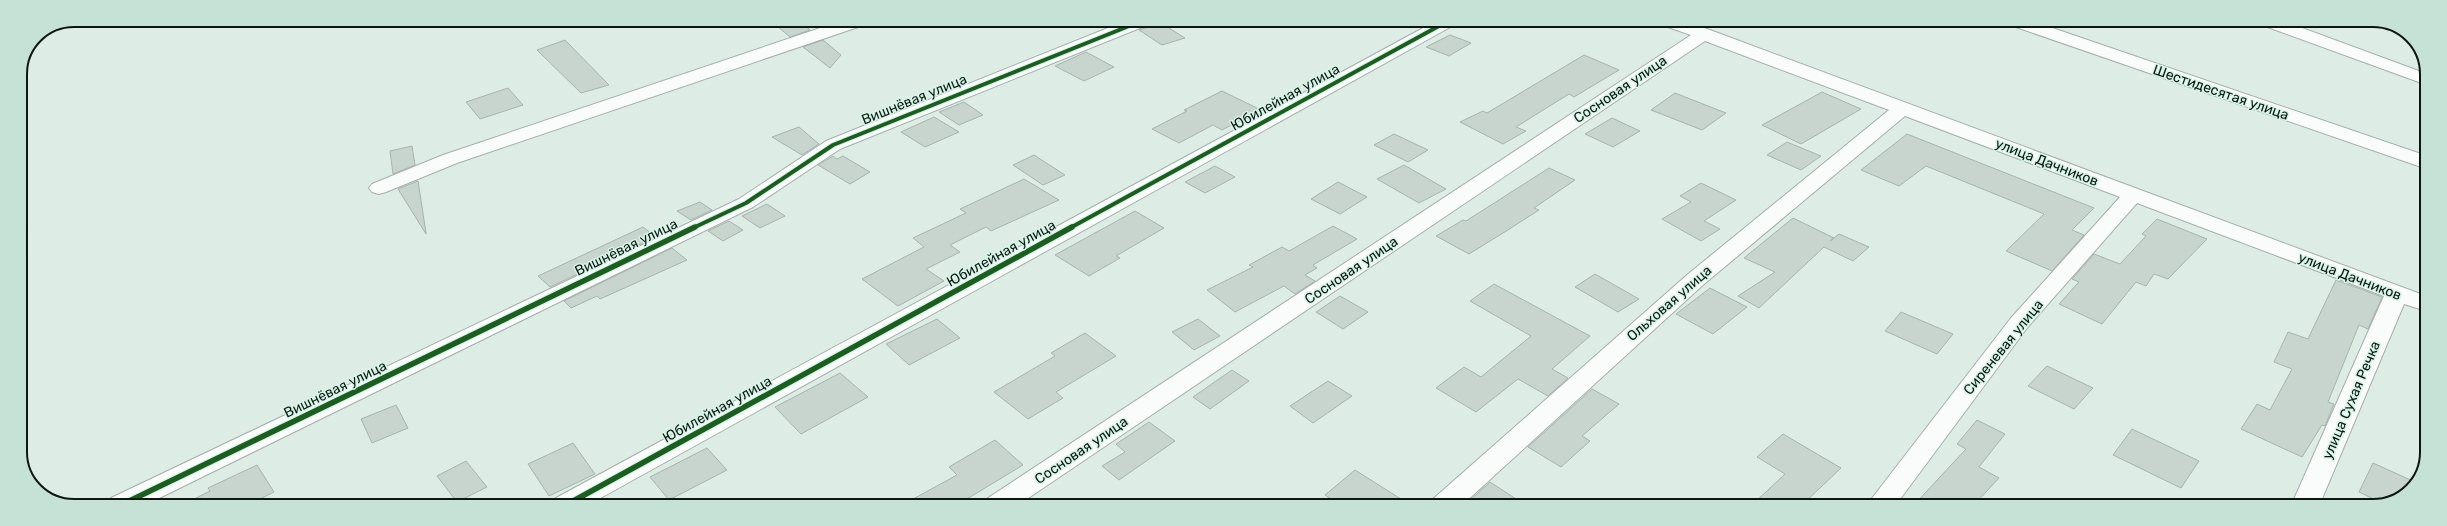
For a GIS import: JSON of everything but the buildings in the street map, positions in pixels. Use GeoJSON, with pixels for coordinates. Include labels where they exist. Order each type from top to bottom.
{"type":"FeatureCollection","features":[{"type":"Feature","properties":{"kind":"street"},"geometry":{"type":"LineString","coordinates":[[378,188],[450,159],[840,27]]}},
{"type":"Feature","properties":{"kind":"street","name":"Вишнёвая улица"},"geometry":{"type":"LineString","coordinates":[[133,499],[746,203],[832,145],[1126,27]]}},
{"type":"Feature","properties":{"kind":"street","name":"Юбилейная улица"},"geometry":{"type":"LineString","coordinates":[[577,499],[1437,27]]}},
{"type":"Feature","properties":{"kind":"street","name":"улица Дачников"},"geometry":{"type":"LineString","coordinates":[[1685,27],[2420,302]]}},
{"type":"Feature","properties":{"kind":"street","name":"Шестидесятая улица"},"geometry":{"type":"LineString","coordinates":[[2033,27],[2420,160]]}},
{"type":"Feature","properties":{"kind":"street"},"geometry":{"type":"LineString","coordinates":[[2284,27],[2420,77]]}},
{"type":"Feature","properties":{"kind":"street","name":"Сосновая улица"},"geometry":{"type":"LineString","coordinates":[[1007,499],[1704,34]]}},
{"type":"Feature","properties":{"kind":"street","name":"Ольховая улица"},"geometry":{"type":"LineString","coordinates":[[1451,499],[1695,280],[1903,108]]}},
{"type":"Feature","properties":{"kind":"street","name":"Сиреневая улица"},"geometry":{"type":"LineString","coordinates":[[1885,499],[2019,324],[2133,195]]}},
{"type":"Feature","properties":{"kind":"street","name":"улица Сухая Речка"},"geometry":{"type":"LineString","coordinates":[[2308,499],[2397,294]]}},
{"type":"Feature","properties":{"kind":"cycle path"},"geometry":{"type":"LineString","coordinates":[[133,499],[746,203],[833,145],[1126,27]]}},
{"type":"Feature","properties":{"kind":"cycle path"},"geometry":{"type":"LineString","coordinates":[[577,499],[1437,27]]}}]}
